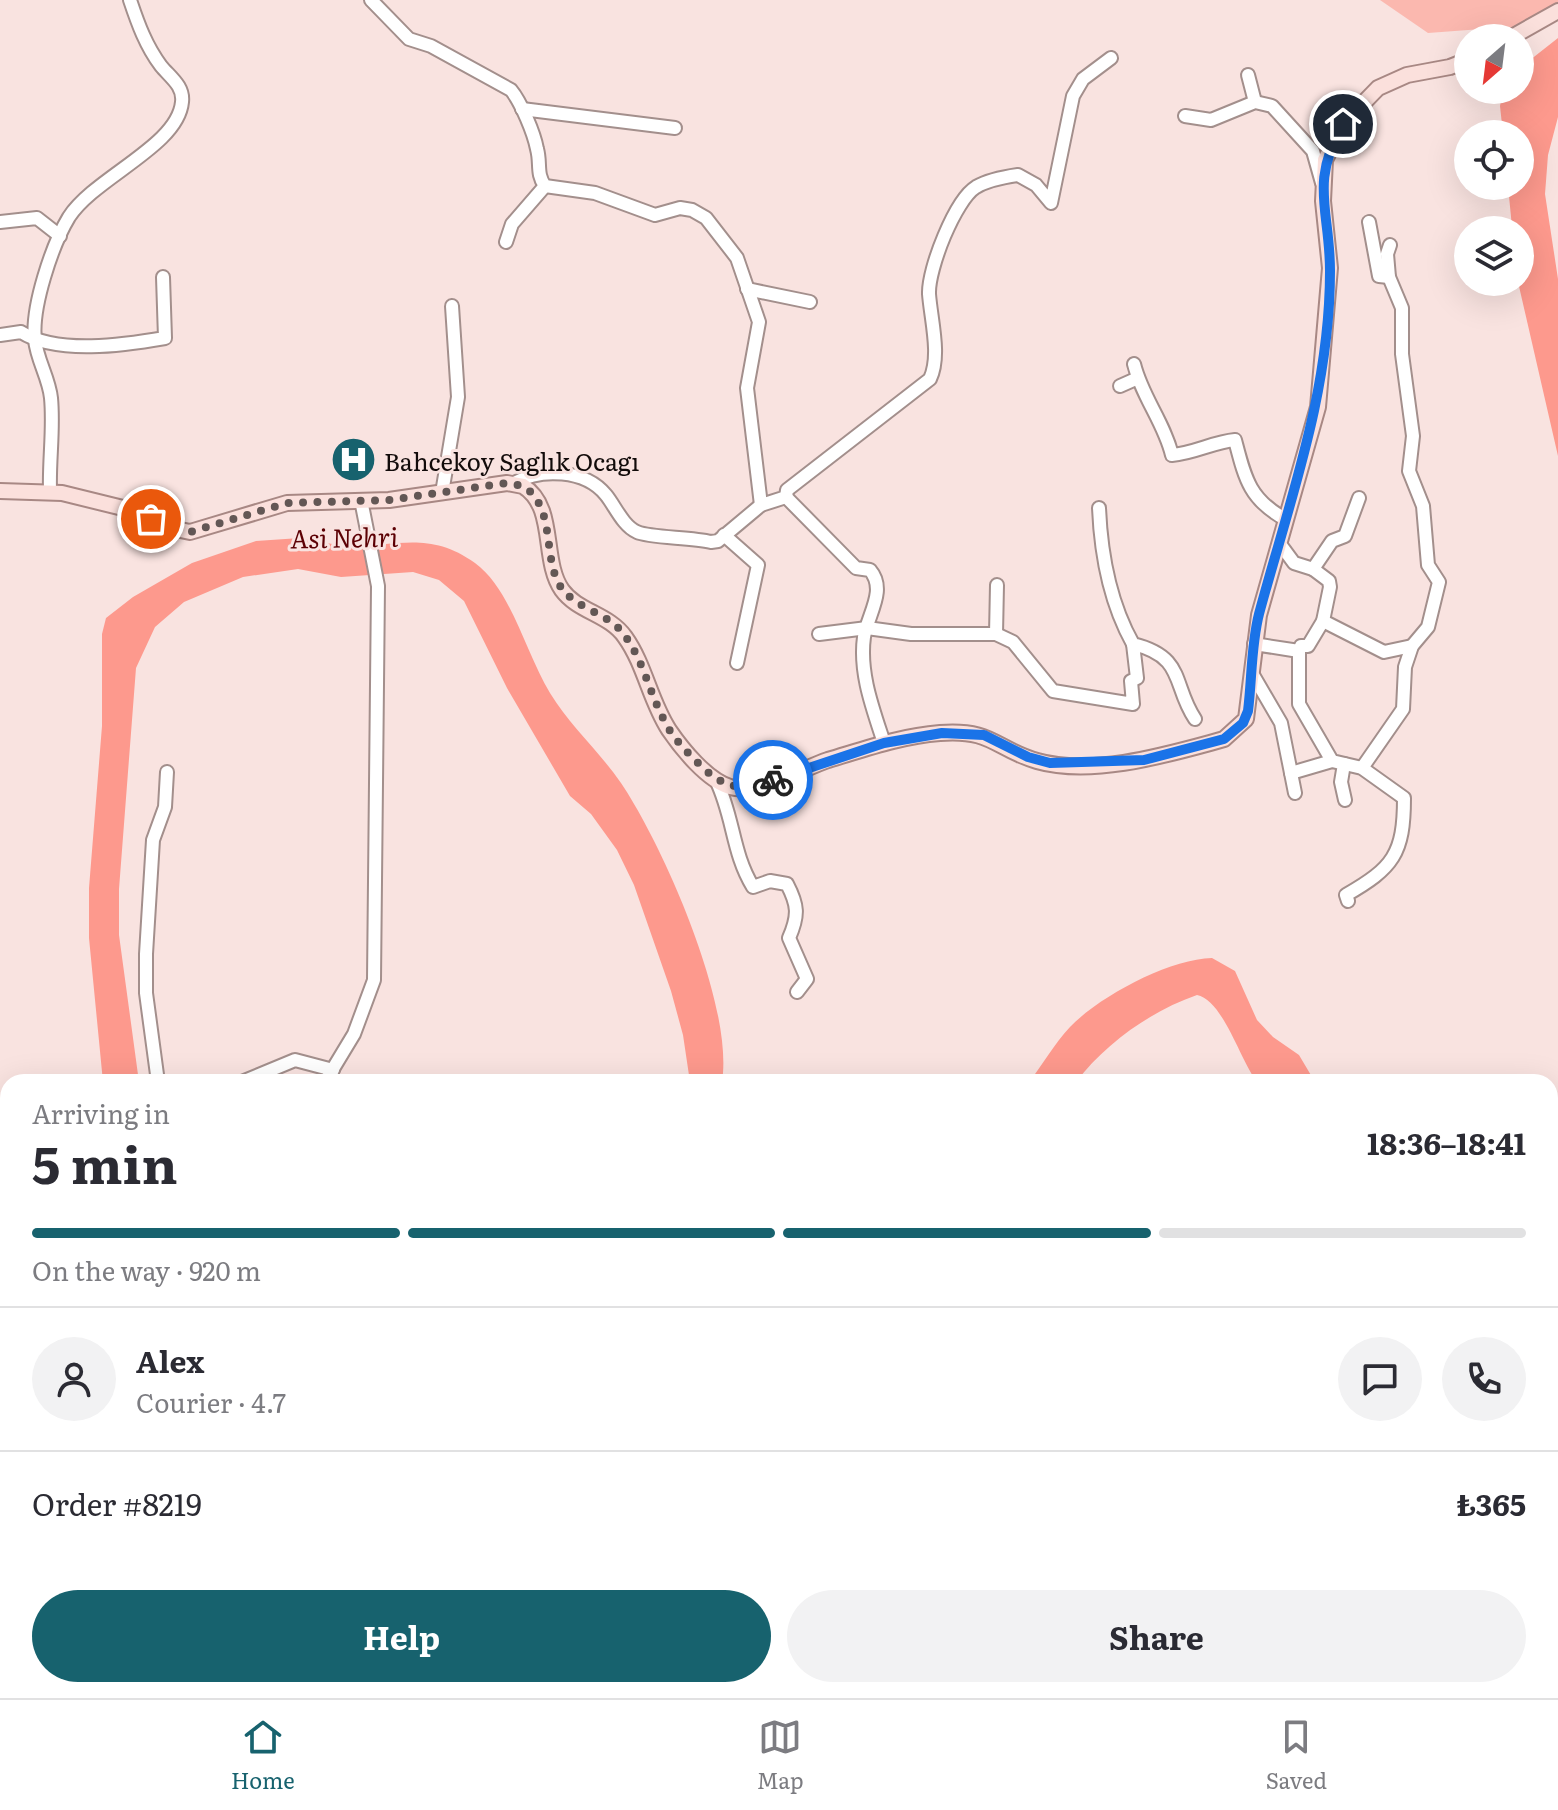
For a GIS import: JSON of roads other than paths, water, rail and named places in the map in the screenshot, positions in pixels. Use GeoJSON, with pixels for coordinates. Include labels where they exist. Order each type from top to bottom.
{"type":"FeatureCollection","features":[{"type":"Feature","properties":{"kind":"main road"},"geometry":{"type":"LineString","coordinates":[[1534,24],[1558,11]]}},
{"type":"Feature","properties":{"kind":"main road"},"geometry":{"type":"LineString","coordinates":[[0,491],[50,490],[127,509],[166,527],[190,532],[218,527],[268,507],[300,501],[362,506],[514,483],[531,490],[540,506],[552,567],[560,588],[573,601],[603,617],[622,633],[668,728],[716,780],[733,788],[748,788],[911,737],[969,733],[984,735],[1028,757],[1050,763],[1144,760],[1224,739],[1246,719],[1259,615],[1321,391],[1330,268],[1322,183],[1325,160],[1333,141],[1367,96],[1392,80],[1454,64]]}},
{"type":"Feature","properties":{"kind":"street"},"geometry":{"type":"LineString","coordinates":[[50,490],[50,387],[35,341],[34,313],[60,236],[83,200],[106,177],[158,142],[173,126],[183,98],[179,85],[143,36],[130,0]]}},
{"type":"Feature","properties":{"kind":"street"},"geometry":{"type":"LineString","coordinates":[[371,0],[409,39],[431,46],[511,90],[538,149],[539,178],[545,186],[595,193],[655,215],[680,208],[692,210],[706,218],[737,258],[759,322],[747,388],[761,505]]}},
{"type":"Feature","properties":{"kind":"street"},"geometry":{"type":"LineString","coordinates":[[786,497],[787,490],[796,481],[843,449],[930,379],[936,366],[929,290],[936,254],[964,199],[975,188],[1018,175],[1036,185],[1051,203],[1073,96],[1083,79],[1111,58]]}},
{"type":"Feature","properties":{"kind":"street"},"geometry":{"type":"LineString","coordinates":[[1248,75],[1255,102]]}},
{"type":"Feature","properties":{"kind":"street"},"geometry":{"type":"LineString","coordinates":[[1185,116],[1211,120],[1255,102],[1272,106],[1313,151],[1322,183]]}},
{"type":"Feature","properties":{"kind":"street"},"geometry":{"type":"LineString","coordinates":[[522,109],[675,128]]}},
{"type":"Feature","properties":{"kind":"street"},"geometry":{"type":"LineString","coordinates":[[506,242],[512,224],[545,186]]}},
{"type":"Feature","properties":{"kind":"street"},"geometry":{"type":"LineString","coordinates":[[0,222],[37,218],[60,236]]}},
{"type":"Feature","properties":{"kind":"street"},"geometry":{"type":"LineString","coordinates":[[1369,222],[1379,276],[1389,277]]}},
{"type":"Feature","properties":{"kind":"street"},"geometry":{"type":"LineString","coordinates":[[1362,768],[1403,709],[1405,667],[1412,646],[1428,627],[1439,582],[1428,565],[1423,506],[1409,471],[1413,436],[1402,354],[1403,322],[1399,296],[1389,277],[1387,254],[1390,245]]}},
{"type":"Feature","properties":{"kind":"street"},"geometry":{"type":"LineString","coordinates":[[0,335],[21,332],[35,341],[127,346],[165,338],[163,277]]}},
{"type":"Feature","properties":{"kind":"street"},"geometry":{"type":"LineString","coordinates":[[747,289],[810,302]]}},
{"type":"Feature","properties":{"kind":"street"},"geometry":{"type":"LineString","coordinates":[[442,493],[458,397],[452,306]]}},
{"type":"Feature","properties":{"kind":"street"},"geometry":{"type":"LineString","coordinates":[[1134,364],[1172,455],[1235,440],[1247,485],[1269,510],[1285,519]]}},
{"type":"Feature","properties":{"kind":"street"},"geometry":{"type":"LineString","coordinates":[[1120,386],[1138,378]]}},
{"type":"Feature","properties":{"kind":"street"},"geometry":{"type":"LineString","coordinates":[[514,483],[533,474],[572,475],[591,480],[631,530],[711,542],[761,505],[786,497]]}},
{"type":"Feature","properties":{"kind":"street"},"geometry":{"type":"LineString","coordinates":[[786,497],[856,568],[870,570],[874,575],[876,599],[867,628],[866,680],[884,743]]}},
{"type":"Feature","properties":{"kind":"street"},"geometry":{"type":"LineString","coordinates":[[1313,569],[1332,541],[1345,536],[1359,498]]}},
{"type":"Feature","properties":{"kind":"street"},"geometry":{"type":"LineString","coordinates":[[330,1074],[354,1034],[374,980],[378,586],[362,506]]}},
{"type":"Feature","properties":{"kind":"street"},"geometry":{"type":"LineString","coordinates":[[819,634],[867,628],[911,634],[996,634],[1013,642],[1053,691],[1133,704],[1131,681],[1137,678],[1133,644],[1113,599],[1099,508]]}},
{"type":"Feature","properties":{"kind":"street"},"geometry":{"type":"LineString","coordinates":[[724,535],[758,565],[737,663]]}},
{"type":"Feature","properties":{"kind":"street"},"geometry":{"type":"LineString","coordinates":[[1280,544],[1294,563],[1313,569],[1329,581],[1323,621],[1308,646],[1301,646],[1299,651],[1299,704],[1338,762],[1345,800]]}},
{"type":"Feature","properties":{"kind":"street"},"geometry":{"type":"LineString","coordinates":[[996,634],[997,585]]}},
{"type":"Feature","properties":{"kind":"street"},"geometry":{"type":"LineString","coordinates":[[1323,621],[1384,652],[1412,646]]}},
{"type":"Feature","properties":{"kind":"street"},"geometry":{"type":"LineString","coordinates":[[1133,644],[1150,648],[1178,671],[1189,710],[1195,719]]}},
{"type":"Feature","properties":{"kind":"street"},"geometry":{"type":"LineString","coordinates":[[1254,644],[1299,651]]}},
{"type":"Feature","properties":{"kind":"street"},"geometry":{"type":"LineString","coordinates":[[1253,675],[1281,723],[1295,793]]}},
{"type":"Feature","properties":{"kind":"street"},"geometry":{"type":"LineString","coordinates":[[1291,773],[1338,762],[1362,768],[1404,798],[1404,812],[1393,861],[1346,895],[1348,901]]}},
{"type":"Feature","properties":{"kind":"street"},"geometry":{"type":"LineString","coordinates":[[157,1074],[146,964],[153,840],[165,807],[167,772]]}},
{"type":"Feature","properties":{"kind":"street"},"geometry":{"type":"LineString","coordinates":[[716,780],[736,832],[741,868],[753,887],[770,881],[787,884],[798,904],[797,920],[789,938],[807,979],[797,992]]}},
{"type":"Feature","properties":{"kind":"street"},"geometry":{"type":"LineString","coordinates":[[261,1074],[295,1060],[333,1070]]}},
{"type":"Feature","properties":{"kind":"place","name":"Bahcekoy Saglık Ocagı"},"geometry":{"type":"Point","coordinates":[353,460]}},
{"type":"Feature","properties":{"kind":"water label","name":"Asi Nehri"},"geometry":{"type":"Point","coordinates":[344,536]}}]}
